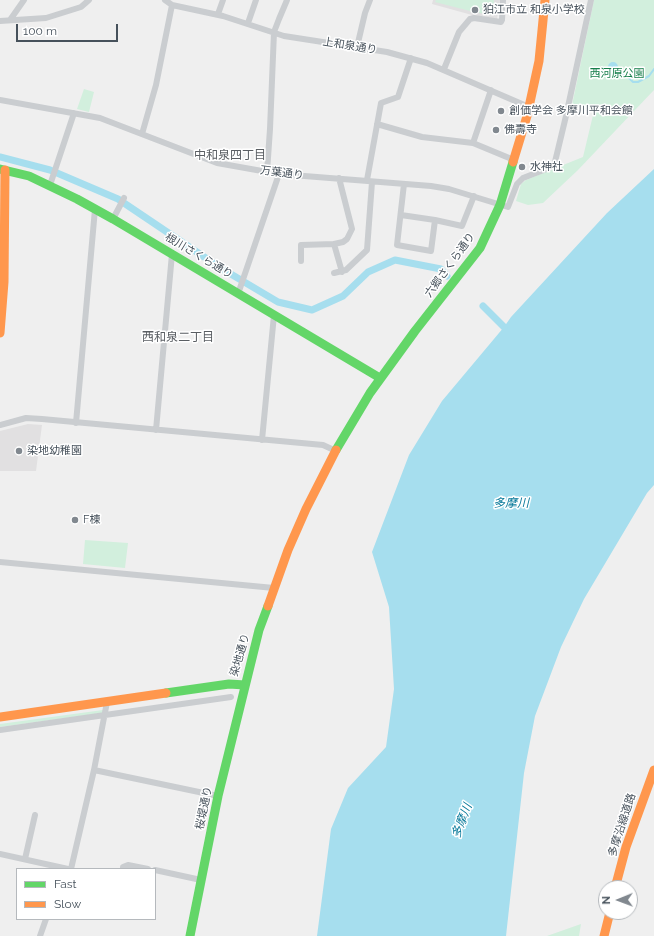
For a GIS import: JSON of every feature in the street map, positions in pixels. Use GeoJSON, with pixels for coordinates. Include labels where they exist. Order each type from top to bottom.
{"type":"FeatureCollection","features":[{"type":"Feature","properties":{"kind":"street"},"geometry":{"type":"LineString","coordinates":[[10,20],[24,0]]}},
{"type":"Feature","properties":{"kind":"street"},"geometry":{"type":"LineString","coordinates":[[0,21],[46,18],[81,7],[90,0]]}},
{"type":"Feature","properties":{"kind":"street","name":"上和泉通り"},"geometry":{"type":"LineString","coordinates":[[165,0],[172,5],[218,14],[284,36],[387,52],[411,58],[444,69],[529,107]]}},
{"type":"Feature","properties":{"kind":"street"},"geometry":{"type":"LineString","coordinates":[[218,14],[223,0]]}},
{"type":"Feature","properties":{"kind":"street"},"geometry":{"type":"LineString","coordinates":[[248,23],[256,0]]}},
{"type":"Feature","properties":{"kind":"street"},"geometry":{"type":"LineString","coordinates":[[267,172],[274,32],[288,0]]}},
{"type":"Feature","properties":{"kind":"street"},"geometry":{"type":"LineString","coordinates":[[357,47],[370,0]]}},
{"type":"Feature","properties":{"kind":"street"},"geometry":{"type":"LineString","coordinates":[[444,69],[459,32],[470,19],[474,18],[501,22],[503,0]]}},
{"type":"Feature","properties":{"kind":"street","name":"六郷さくら通り"},"geometry":{"type":"LineString","coordinates":[[336,451],[380,378],[480,248],[500,205],[529,107],[539,61],[546,0]]}},
{"type":"Feature","properties":{"kind":"street"},"geometry":{"type":"LineString","coordinates":[[500,205],[508,207],[517,184],[522,178],[554,166],[591,0]]}},
{"type":"Feature","properties":{"kind":"street"},"geometry":{"type":"LineString","coordinates":[[142,134],[156,85],[172,5]]}},
{"type":"Feature","properties":{"kind":"street"},"geometry":{"type":"LineString","coordinates":[[334,274],[346,270],[367,250],[369,181],[381,103],[398,97],[411,58]]}},
{"type":"Feature","properties":{"kind":"street"},"geometry":{"type":"LineString","coordinates":[[473,142],[491,90]]}},
{"type":"Feature","properties":{"kind":"street","name":"万葉通り"},"geometry":{"type":"LineString","coordinates":[[0,100],[100,118],[217,163],[279,174],[339,178],[449,189],[500,205]]}},
{"type":"Feature","properties":{"kind":"street"},"geometry":{"type":"LineString","coordinates":[[51,181],[74,113]]}},
{"type":"Feature","properties":{"kind":"street"},"geometry":{"type":"LineString","coordinates":[[377,124],[422,137],[473,142],[514,160]]}},
{"type":"Feature","properties":{"kind":"street"},"geometry":{"type":"LineString","coordinates":[[0,333],[3,169]]}},
{"type":"Feature","properties":{"kind":"street","name":"根川さくら通り"},"geometry":{"type":"LineString","coordinates":[[3,169],[51,181],[95,209],[172,254],[240,290],[274,315],[380,378]]}},
{"type":"Feature","properties":{"kind":"street"},"geometry":{"type":"LineString","coordinates":[[240,290],[279,174]]}},
{"type":"Feature","properties":{"kind":"street"},"geometry":{"type":"LineString","coordinates":[[301,261],[301,245],[334,244],[348,239],[352,229],[339,178]]}},
{"type":"Feature","properties":{"kind":"street"},"geometry":{"type":"LineString","coordinates":[[404,184],[397,244],[431,251],[435,220]]}},
{"type":"Feature","properties":{"kind":"street"},"geometry":{"type":"LineString","coordinates":[[401,215],[462,226],[474,196]]}},
{"type":"Feature","properties":{"kind":"street"},"geometry":{"type":"LineString","coordinates":[[113,219],[124,198]]}},
{"type":"Feature","properties":{"kind":"street"},"geometry":{"type":"LineString","coordinates":[[76,423],[95,209]]}},
{"type":"Feature","properties":{"kind":"street"},"geometry":{"type":"LineString","coordinates":[[334,244],[342,272]]}},
{"type":"Feature","properties":{"kind":"street"},"geometry":{"type":"LineString","coordinates":[[156,430],[172,254]]}},
{"type":"Feature","properties":{"kind":"street"},"geometry":{"type":"LineString","coordinates":[[262,440],[274,315]]}},
{"type":"Feature","properties":{"kind":"street"},"geometry":{"type":"LineString","coordinates":[[0,425],[26,418],[323,445],[336,451]]}},
{"type":"Feature","properties":{"kind":"street","name":"染地通り"},"geometry":{"type":"LineString","coordinates":[[0,717],[229,684],[244,685],[260,630],[288,550],[306,509],[336,451]]}},
{"type":"Feature","properties":{"kind":"street"},"geometry":{"type":"LineString","coordinates":[[0,562],[274,588]]}},
{"type":"Feature","properties":{"kind":"street","name":"桜堤通り"},"geometry":{"type":"LineString","coordinates":[[190,936],[218,796],[244,685]]}},
{"type":"Feature","properties":{"kind":"street"},"geometry":{"type":"LineString","coordinates":[[0,730],[231,697]]}},
{"type":"Feature","properties":{"kind":"street"},"geometry":{"type":"LineString","coordinates":[[70,868],[94,770],[107,702]]}},
{"type":"Feature","properties":{"kind":"street"},"geometry":{"type":"LineString","coordinates":[[94,770],[218,796]]}},
{"type":"Feature","properties":{"kind":"street","name":"多摩沿線道路"},"geometry":{"type":"LineString","coordinates":[[617,880],[626,847],[654,770]]}},
{"type":"Feature","properties":{"kind":"street"},"geometry":{"type":"LineString","coordinates":[[25,859],[35,815]]}},
{"type":"Feature","properties":{"kind":"street"},"geometry":{"type":"LineString","coordinates":[[0,854],[66,868]]}},
{"type":"Feature","properties":{"kind":"street"},"geometry":{"type":"LineString","coordinates":[[123,868],[128,865],[143,868]]}},
{"type":"Feature","properties":{"kind":"street"},"geometry":{"type":"LineString","coordinates":[[156,870],[201,880]]}},
{"type":"Feature","properties":{"kind":"street"},"geometry":{"type":"LineString","coordinates":[[40,936],[46,920]]}},
{"type":"Feature","properties":{"kind":"street"},"geometry":{"type":"LineString","coordinates":[[604,936],[608,920]]}},
{"type":"Feature","properties":{"kind":"shaded area","name":"狛江市立 和泉小学校"},"geometry":{"type":"Polygon","coordinates":[[[433,0],[500,0],[497,19],[472,15],[432,4],[433,0]]]}},
{"type":"Feature","properties":{"kind":"shaded area","name":"染地幼稚園"},"geometry":{"type":"Polygon","coordinates":[[[28,424],[42,425],[36,471],[0,471],[0,431],[28,424]]]}},
{"type":"Feature","properties":{"kind":"green space","name":"狛江市立 和泉小学校"},"geometry":{"type":"Polygon","coordinates":[[[436,0],[494,0],[492,15],[435,2],[436,0]]]}},
{"type":"Feature","properties":{"kind":"green space","name":"西河原公園"},"geometry":{"type":"Polygon","coordinates":[[[594,0],[654,0],[654,90],[578,170],[543,203],[528,205],[516,201],[521,184],[526,180],[583,157],[594,111],[572,105],[594,0]]]}},
{"type":"Feature","properties":{"kind":"green space"},"geometry":{"type":"Polygon","coordinates":[[[84,89],[94,92],[89,112],[77,109],[84,89]]]}},
{"type":"Feature","properties":{"kind":"green space"},"geometry":{"type":"Polygon","coordinates":[[[85,540],[128,543],[125,568],[83,564],[85,540]]]}},
{"type":"Feature","properties":{"kind":"green space"},"geometry":{"type":"Polygon","coordinates":[[[103,710],[102,713],[0,727],[0,724],[103,710]]]}},
{"type":"Feature","properties":{"kind":"green space"},"geometry":{"type":"Polygon","coordinates":[[[581,924],[579,936],[547,936],[581,924]]]}},
{"type":"Feature","properties":{"kind":"water"},"geometry":{"type":"Polygon","coordinates":[[[611,62],[615,62],[617,63],[617,71],[611,72],[608,69],[608,65],[611,62]]]}},
{"type":"Feature","properties":{"kind":"water","name":"多摩川"},"geometry":{"type":"Polygon","coordinates":[[[654,169],[654,485],[647,493],[584,599],[561,647],[535,716],[524,773],[506,936],[317,936],[331,829],[348,788],[386,747],[394,689],[389,607],[372,552],[409,455],[442,401],[511,317],[607,213],[654,169]]]}},
{"type":"Feature","properties":{"kind":"waterway"},"geometry":{"type":"LineString","coordinates":[[617,71],[627,76],[633,82],[638,82],[649,76],[654,69]]}},
{"type":"Feature","properties":{"kind":"waterway"},"geometry":{"type":"LineString","coordinates":[[0,157],[50,170],[118,199],[219,267],[278,302],[312,310],[343,296],[368,272],[395,260],[441,269],[447,276]]}},
{"type":"Feature","properties":{"kind":"waterway"},"geometry":{"type":"LineString","coordinates":[[483,306],[504,327]]}},
{"type":"Feature","properties":{"kind":"traffic: fast"},"geometry":{"type":"LineString","coordinates":[[336,450],[370,393],[415,331],[480,248],[500,205],[513,162]]}},
{"type":"Feature","properties":{"kind":"traffic: fast"},"geometry":{"type":"LineString","coordinates":[[0,169],[29,176],[77,199],[380,378]]}},
{"type":"Feature","properties":{"kind":"traffic: fast"},"geometry":{"type":"LineString","coordinates":[[190,936],[218,796],[259,630],[268,606]]}},
{"type":"Feature","properties":{"kind":"traffic: fast"},"geometry":{"type":"LineString","coordinates":[[166,693],[229,684],[245,685]]}},
{"type":"Feature","properties":{"kind":"traffic: slow"},"geometry":{"type":"LineString","coordinates":[[513,162],[527,116],[539,61],[545,0]]}},
{"type":"Feature","properties":{"kind":"traffic: slow"},"geometry":{"type":"LineString","coordinates":[[0,333],[4,282],[5,170]]}},
{"type":"Feature","properties":{"kind":"traffic: slow"},"geometry":{"type":"LineString","coordinates":[[268,606],[288,550],[306,509],[336,450]]}},
{"type":"Feature","properties":{"kind":"traffic: slow"},"geometry":{"type":"LineString","coordinates":[[0,717],[166,693]]}},
{"type":"Feature","properties":{"kind":"traffic: slow"},"geometry":{"type":"LineString","coordinates":[[617,880],[626,847],[654,770]]}},
{"type":"Feature","properties":{"kind":"traffic: slow"},"geometry":{"type":"LineString","coordinates":[[604,936],[608,920]]}},
{"type":"Feature","properties":{"kind":"place","name":"狛江市立 和泉小学校"},"geometry":{"type":"Point","coordinates":[475,10]}},
{"type":"Feature","properties":{"kind":"place","name":"創価学会 多摩川平和会館"},"geometry":{"type":"Point","coordinates":[501,111]}},
{"type":"Feature","properties":{"kind":"place","name":"佛壽寺"},"geometry":{"type":"Point","coordinates":[496,130]}},
{"type":"Feature","properties":{"kind":"place","name":"水神社"},"geometry":{"type":"Point","coordinates":[522,167]}},
{"type":"Feature","properties":{"kind":"place","name":"染地幼稚園"},"geometry":{"type":"Point","coordinates":[19,451]}},
{"type":"Feature","properties":{"kind":"place","name":"F棟"},"geometry":{"type":"Point","coordinates":[75,520]}},
{"type":"Feature","properties":{"kind":"district","name":"中和泉四丁目"},"geometry":{"type":"Point","coordinates":[230,155]}},
{"type":"Feature","properties":{"kind":"district","name":"西和泉二丁目"},"geometry":{"type":"Point","coordinates":[178,337]}}]}
